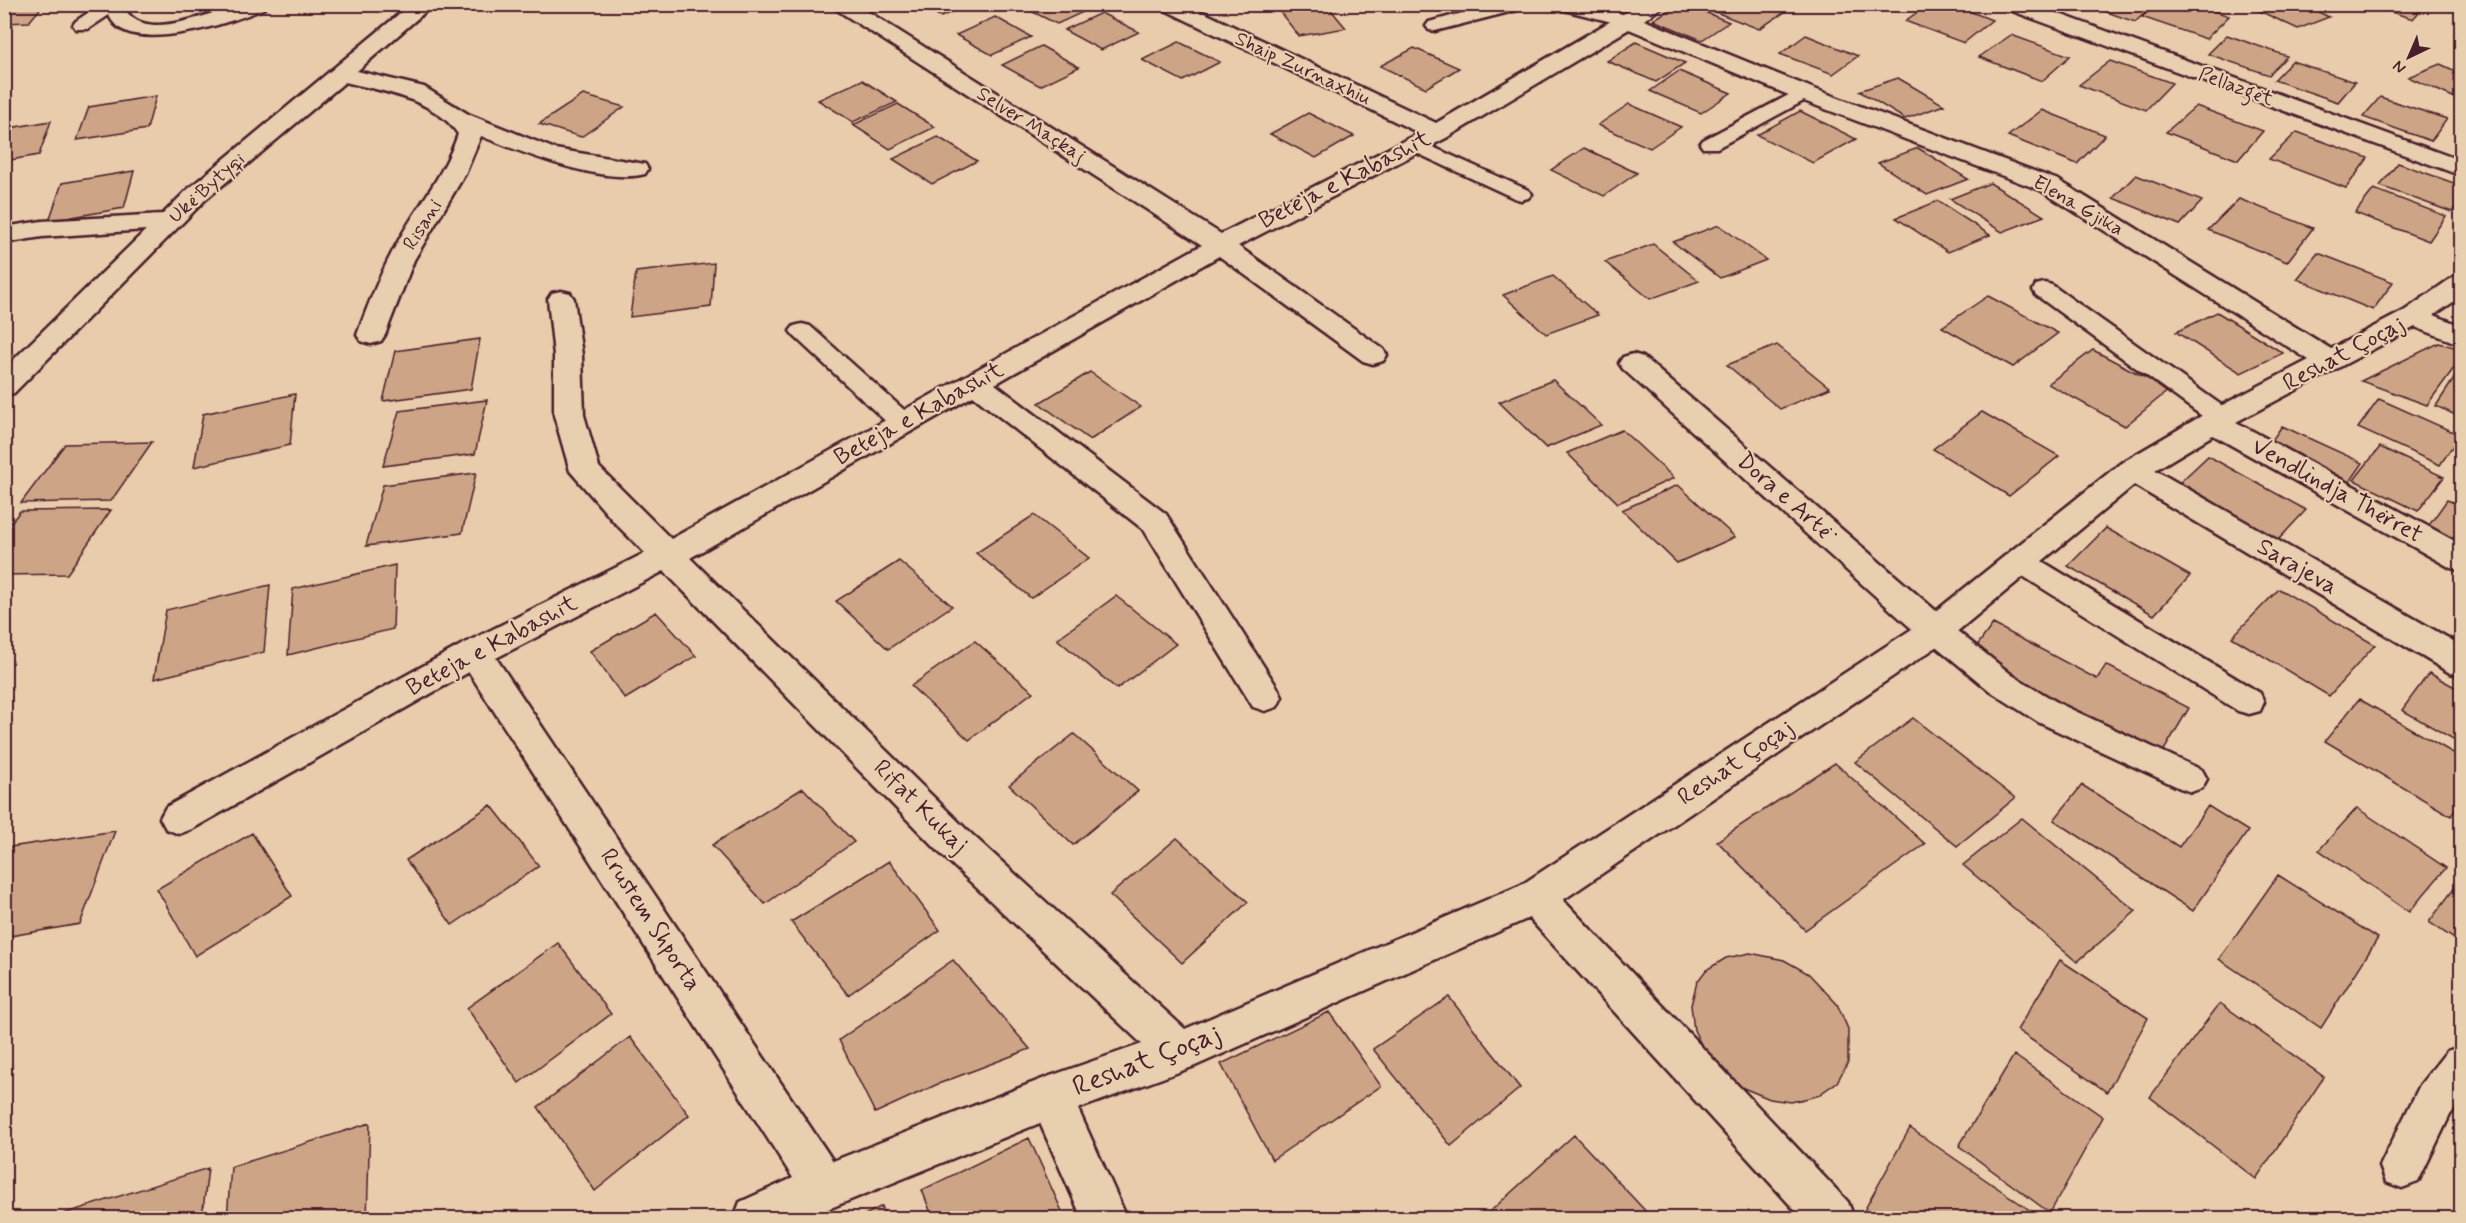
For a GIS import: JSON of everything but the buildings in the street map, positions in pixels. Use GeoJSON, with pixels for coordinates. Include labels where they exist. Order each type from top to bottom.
{"type":"FeatureCollection","features":[{"type":"Feature","properties":{"kind":"street","name":"Ukë Bytyqi"},"geometry":{"type":"LineString","coordinates":[[4,386],[196,195],[424,4]]}},
{"type":"Feature","properties":{"kind":"street","name":"Selver Maçkaj"},"geometry":{"type":"LineString","coordinates":[[841,4],[1220,245],[1373,355]]}},
{"type":"Feature","properties":{"kind":"street","name":"Shaip Zurnaxhiu"},"geometry":{"type":"LineString","coordinates":[[1168,4],[1426,139]]}},
{"type":"Feature","properties":{"kind":"street","name":"Beteja e Kabashit"},"geometry":{"type":"LineString","coordinates":[[179,818],[475,653],[667,555],[1220,245],[1426,139],[1656,4]]}},
{"type":"Feature","properties":{"kind":"street","name":"Pellazgët"},"geometry":{"type":"LineString","coordinates":[[2011,4],[2462,170]]}},
{"type":"Feature","properties":{"kind":"street","name":"Elena Gjika"},"geometry":{"type":"LineString","coordinates":[[1629,21],[1804,93],[2049,185],[2331,361]]}},
{"type":"Feature","properties":{"kind":"street"},"geometry":{"type":"LineString","coordinates":[[341,74],[416,93],[460,119],[549,155],[605,166],[636,169]]}},
{"type":"Feature","properties":{"kind":"street","name":"Risani"},"geometry":{"type":"LineString","coordinates":[[371,335],[388,286],[414,237],[450,182],[465,153],[470,135],[460,119]]}},
{"type":"Feature","properties":{"kind":"street"},"geometry":{"type":"LineString","coordinates":[[4,235],[54,228],[170,221]]}},
{"type":"Feature","properties":{"kind":"street","name":"Reshat Çoçaj"},"geometry":{"type":"LineString","coordinates":[[756,1218],[824,1187],[1050,1097],[1179,1052],[1535,897],[1936,630],[2132,470],[2217,420],[2414,317],[2462,283]]}},
{"type":"Feature","properties":{"kind":"street","name":"Rifat Kukaj"},"geometry":{"type":"LineString","coordinates":[[561,299],[568,355],[569,415],[585,471],[954,842],[1179,1052]]}},
{"type":"Feature","properties":{"kind":"street"},"geometry":{"type":"LineString","coordinates":[[2414,317],[2462,336]]}},
{"type":"Feature","properties":{"kind":"street","name":"Dora e Artë"},"geometry":{"type":"LineString","coordinates":[[1633,363],[1936,630]]}},
{"type":"Feature","properties":{"kind":"street"},"geometry":{"type":"LineString","coordinates":[[974,382],[1155,522],[1266,697]]}},
{"type":"Feature","properties":{"kind":"street","name":"Vendlindja Thërret"},"geometry":{"type":"LineString","coordinates":[[2217,420],[2462,560]]}},
{"type":"Feature","properties":{"kind":"street","name":"Sarajeva"},"geometry":{"type":"LineString","coordinates":[[2132,470],[2462,663]]}},
{"type":"Feature","properties":{"kind":"street","name":"Rrustem Shporta"},"geometry":{"type":"LineString","coordinates":[[475,653],[824,1187]]}},
{"type":"Feature","properties":{"kind":"street"},"geometry":{"type":"LineString","coordinates":[[1535,897],[1832,1218]]}},
{"type":"Feature","properties":{"kind":"street"},"geometry":{"type":"LineString","coordinates":[[2402,1166],[2435,1100],[2462,1065]]}},
{"type":"Feature","properties":{"kind":"street"},"geometry":{"type":"LineString","coordinates":[[1050,1097],[1105,1218]]}},
{"type":"Feature","properties":{"kind":"lane"},"geometry":{"type":"LineString","coordinates":[[114,4],[114,15],[118,20],[129,26],[153,30],[193,27],[234,17],[259,4]]}},
{"type":"Feature","properties":{"kind":"lane"},"geometry":{"type":"LineString","coordinates":[[82,25],[114,4]]}},
{"type":"Feature","properties":{"kind":"lane"},"geometry":{"type":"LineString","coordinates":[[1435,26],[1519,4]]}},
{"type":"Feature","properties":{"kind":"lane"},"geometry":{"type":"LineString","coordinates":[[1562,4],[1629,21]]}},
{"type":"Feature","properties":{"kind":"lane"},"geometry":{"type":"LineString","coordinates":[[1710,144],[1804,93]]}},
{"type":"Feature","properties":{"kind":"lane"},"geometry":{"type":"LineString","coordinates":[[1426,139],[1521,194]]}},
{"type":"Feature","properties":{"kind":"lane"},"geometry":{"type":"LineString","coordinates":[[2044,290],[2217,420]]}},
{"type":"Feature","properties":{"kind":"lane"},"geometry":{"type":"LineString","coordinates":[[802,331],[903,423]]}},
{"type":"Feature","properties":{"kind":"lane"},"geometry":{"type":"LineString","coordinates":[[2020,561],[2249,702]]}},
{"type":"Feature","properties":{"kind":"lane"},"geometry":{"type":"LineString","coordinates":[[1936,630],[2001,683],[2049,713],[2191,779]]}}]}
